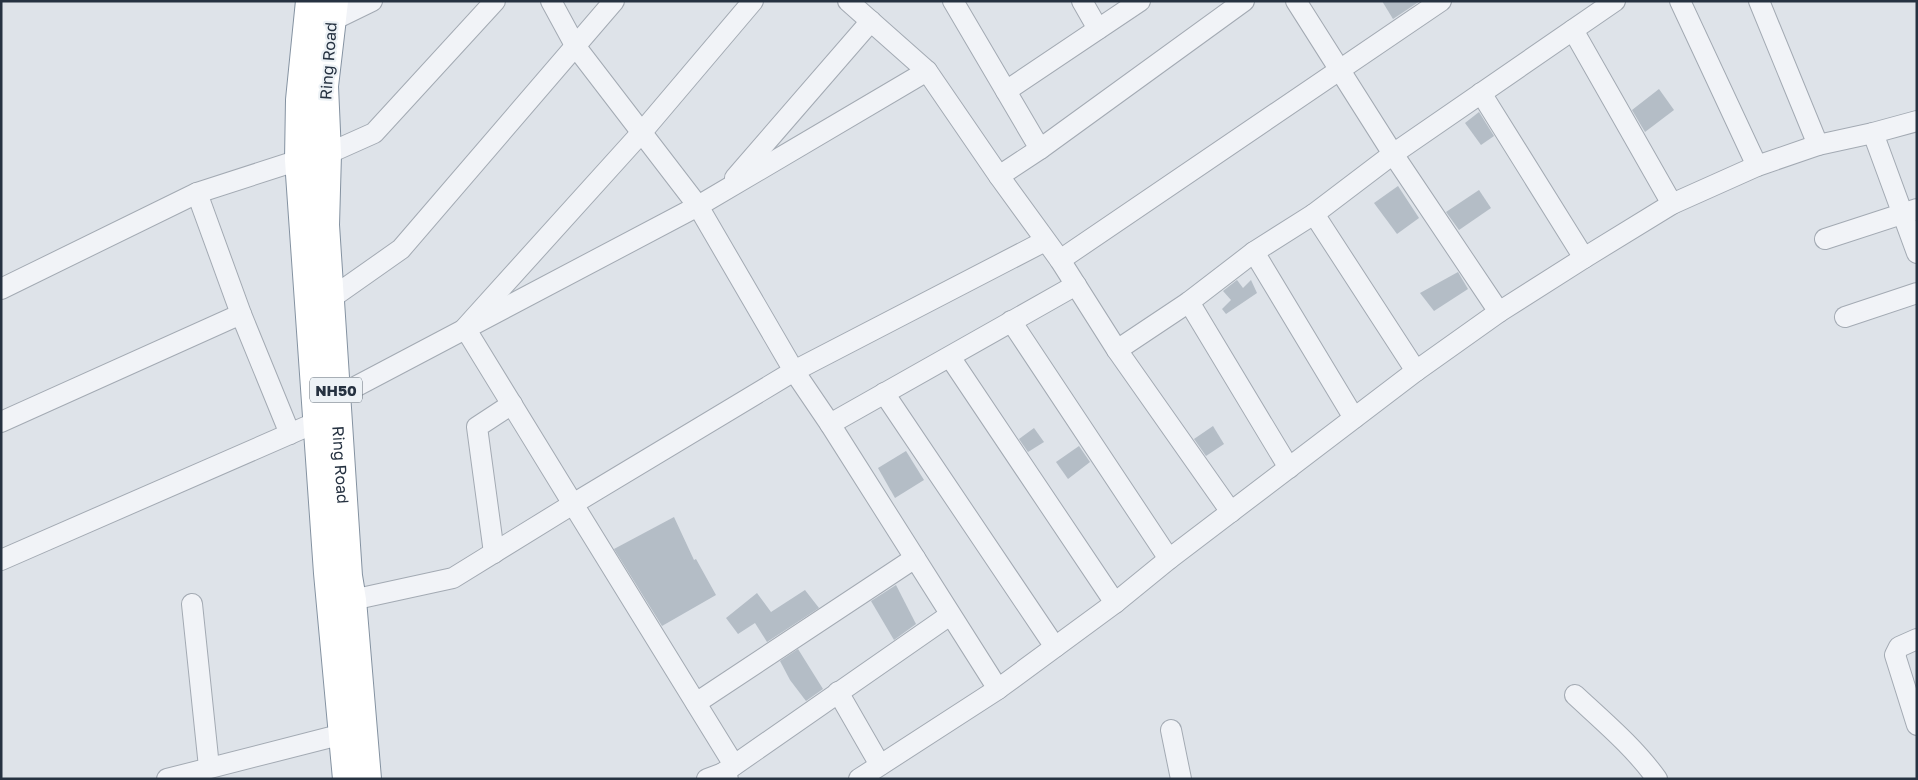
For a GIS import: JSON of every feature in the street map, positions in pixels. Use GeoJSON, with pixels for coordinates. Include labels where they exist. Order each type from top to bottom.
{"type":"FeatureCollection","features":[{"type":"Feature","properties":{"kind":"highway","name":"Ring Road"},"geometry":{"type":"LineString","coordinates":[[310,1],[300,100],[298,160],[328,574],[347,779]]}},
{"type":"Feature","properties":{"kind":"highway","name":"Ring Road"},"geometry":{"type":"LineString","coordinates":[[332,11],[324,86],[327,154],[325,225],[348,576],[352,600],[368,779]]}},
{"type":"Feature","properties":{"kind":"street"},"geometry":{"type":"LineString","coordinates":[[332,11],[372,1]]}},
{"type":"Feature","properties":{"kind":"street"},"geometry":{"type":"LineString","coordinates":[[1,289],[197,193],[298,160],[327,154],[374,133],[495,1]]}},
{"type":"Feature","properties":{"kind":"street"},"geometry":{"type":"LineString","coordinates":[[551,1],[576,47],[698,206],[794,371],[830,424],[998,689]]}},
{"type":"Feature","properties":{"kind":"street"},"geometry":{"type":"LineString","coordinates":[[330,299],[401,249],[614,1]]}},
{"type":"Feature","properties":{"kind":"street"},"geometry":{"type":"LineString","coordinates":[[465,328],[642,132],[753,1]]}},
{"type":"Feature","properties":{"kind":"street"},"geometry":{"type":"LineString","coordinates":[[848,1],[927,70],[1060,260],[1117,350],[1231,512]]}},
{"type":"Feature","properties":{"kind":"street"},"geometry":{"type":"LineString","coordinates":[[953,1],[1040,149]]}},
{"type":"Feature","properties":{"kind":"street"},"geometry":{"type":"LineString","coordinates":[[1082,1],[1098,29]]}},
{"type":"Feature","properties":{"kind":"street"},"geometry":{"type":"LineString","coordinates":[[1006,91],[1140,1]]}},
{"type":"Feature","properties":{"kind":"street"},"geometry":{"type":"LineString","coordinates":[[1000,176],[1244,1]]}},
{"type":"Feature","properties":{"kind":"street"},"geometry":{"type":"LineString","coordinates":[[1296,1],[1393,154],[1499,312]]}},
{"type":"Feature","properties":{"kind":"street"},"geometry":{"type":"LineString","coordinates":[[1060,260],[1442,1]]}},
{"type":"Feature","properties":{"kind":"street"},"geometry":{"type":"LineString","coordinates":[[1117,350],[1189,302],[1254,252],[1314,214],[1393,154],[1615,1]]}},
{"type":"Feature","properties":{"kind":"street"},"geometry":{"type":"LineString","coordinates":[[1680,1],[1757,166]]}},
{"type":"Feature","properties":{"kind":"street"},"geometry":{"type":"LineString","coordinates":[[1759,1],[1818,145]]}},
{"type":"Feature","properties":{"kind":"street"},"geometry":{"type":"LineString","coordinates":[[724,191],[871,21]]}},
{"type":"Feature","properties":{"kind":"street"},"geometry":{"type":"LineString","coordinates":[[1574,30],[1672,204]]}},
{"type":"Feature","properties":{"kind":"street"},"geometry":{"type":"LineString","coordinates":[[336,397],[698,206],[927,70]]}},
{"type":"Feature","properties":{"kind":"street"},"geometry":{"type":"LineString","coordinates":[[1481,93],[1584,258]]}},
{"type":"Feature","properties":{"kind":"street"},"geometry":{"type":"LineString","coordinates":[[859,779],[998,689],[1115,603],[1169,558],[1416,371],[1499,312],[1584,258],[1672,204],[1757,166],[1818,145],[1874,133],[1917,120]]}},
{"type":"Feature","properties":{"kind":"street"},"geometry":{"type":"LineString","coordinates":[[1874,133],[1910,211],[1917,253]]}},
{"type":"Feature","properties":{"kind":"street"},"geometry":{"type":"LineString","coordinates":[[197,193],[241,314],[290,434]]}},
{"type":"Feature","properties":{"kind":"street"},"geometry":{"type":"LineString","coordinates":[[1825,239],[1910,211]]}},
{"type":"Feature","properties":{"kind":"street"},"geometry":{"type":"LineString","coordinates":[[1314,214],[1416,371]]}},
{"type":"Feature","properties":{"kind":"street"},"geometry":{"type":"LineString","coordinates":[[352,600],[453,578],[794,371],[1046,241]]}},
{"type":"Feature","properties":{"kind":"street"},"geometry":{"type":"LineString","coordinates":[[1254,252],[1354,418]]}},
{"type":"Feature","properties":{"kind":"street"},"geometry":{"type":"LineString","coordinates":[[830,424],[1076,285]]}},
{"type":"Feature","properties":{"kind":"street"},"geometry":{"type":"LineString","coordinates":[[1845,317],[1917,293]]}},
{"type":"Feature","properties":{"kind":"street"},"geometry":{"type":"LineString","coordinates":[[1189,302],[1289,468]]}},
{"type":"Feature","properties":{"kind":"street"},"geometry":{"type":"LineString","coordinates":[[1,422],[241,314]]}},
{"type":"Feature","properties":{"kind":"street"},"geometry":{"type":"LineString","coordinates":[[1011,321],[1169,558]]}},
{"type":"Feature","properties":{"kind":"street"},"geometry":{"type":"LineString","coordinates":[[465,328],[696,703],[723,774],[950,615]]}},
{"type":"Feature","properties":{"kind":"street"},"geometry":{"type":"LineString","coordinates":[[950,357],[1115,603]]}},
{"type":"Feature","properties":{"kind":"street"},"geometry":{"type":"LineString","coordinates":[[884,393],[1055,647]]}},
{"type":"Feature","properties":{"kind":"street"},"geometry":{"type":"LineString","coordinates":[[494,553],[477,427],[512,404]]}},
{"type":"Feature","properties":{"kind":"street"},"geometry":{"type":"LineString","coordinates":[[1,560],[317,422]]}},
{"type":"Feature","properties":{"kind":"street"},"geometry":{"type":"LineString","coordinates":[[696,703],[915,558]]}},
{"type":"Feature","properties":{"kind":"street"},"geometry":{"type":"LineString","coordinates":[[192,604],[209,767]]}},
{"type":"Feature","properties":{"kind":"street"},"geometry":{"type":"LineString","coordinates":[[1917,640],[1899,647],[1896,651],[1895,659],[1917,724]]}},
{"type":"Feature","properties":{"kind":"street"},"geometry":{"type":"LineString","coordinates":[[838,692],[880,765]]}},
{"type":"Feature","properties":{"kind":"street"},"geometry":{"type":"LineString","coordinates":[[1576,696],[1626,742],[1657,779]]}},
{"type":"Feature","properties":{"kind":"street"},"geometry":{"type":"LineString","coordinates":[[1171,730],[1181,779]]}},
{"type":"Feature","properties":{"kind":"street"},"geometry":{"type":"LineString","coordinates":[[167,779],[343,734]]}},
{"type":"Feature","properties":{"kind":"building"},"geometry":{"type":"Polygon","coordinates":[[[1382,1],[1420,1],[1393,19],[1382,1]]]}},
{"type":"Feature","properties":{"kind":"building"},"geometry":{"type":"Polygon","coordinates":[[[1659,89],[1674,110],[1645,132],[1632,110],[1659,89]]]}},
{"type":"Feature","properties":{"kind":"building"},"geometry":{"type":"Polygon","coordinates":[[[1479,112],[1494,136],[1481,145],[1465,123],[1479,112]]]}},
{"type":"Feature","properties":{"kind":"building"},"geometry":{"type":"Polygon","coordinates":[[[1398,186],[1419,218],[1397,234],[1374,203],[1398,186]]]}},
{"type":"Feature","properties":{"kind":"building"},"geometry":{"type":"Polygon","coordinates":[[[1479,190],[1491,208],[1459,230],[1446,212],[1479,190]]]}},
{"type":"Feature","properties":{"kind":"building"},"geometry":{"type":"Polygon","coordinates":[[[1458,272],[1468,289],[1434,311],[1420,293],[1458,272]]]}},
{"type":"Feature","properties":{"kind":"building"},"geometry":{"type":"Polygon","coordinates":[[[1237,280],[1243,288],[1251,280],[1257,293],[1226,314],[1222,309],[1231,300],[1223,291],[1237,280]]]}},
{"type":"Feature","properties":{"kind":"building"},"geometry":{"type":"Polygon","coordinates":[[[1213,426],[1224,444],[1206,456],[1194,439],[1213,426]]]}},
{"type":"Feature","properties":{"kind":"building"},"geometry":{"type":"Polygon","coordinates":[[[1034,428],[1044,442],[1028,452],[1019,439],[1034,428]]]}},
{"type":"Feature","properties":{"kind":"building"},"geometry":{"type":"Polygon","coordinates":[[[1079,446],[1090,462],[1068,479],[1056,462],[1079,446]]]}},
{"type":"Feature","properties":{"kind":"building"},"geometry":{"type":"Polygon","coordinates":[[[906,451],[924,480],[895,498],[878,468],[906,451]]]}},
{"type":"Feature","properties":{"kind":"building"},"geometry":{"type":"Polygon","coordinates":[[[674,517],[694,560],[696,559],[716,595],[662,626],[614,549],[674,517]]]}},
{"type":"Feature","properties":{"kind":"building"},"geometry":{"type":"Polygon","coordinates":[[[896,585],[916,624],[894,640],[871,601],[896,585]]]}},
{"type":"Feature","properties":{"kind":"building"},"geometry":{"type":"Polygon","coordinates":[[[805,590],[819,608],[767,642],[755,623],[738,634],[726,618],[757,593],[771,612],[805,590]]]}},
{"type":"Feature","properties":{"kind":"building"},"geometry":{"type":"Polygon","coordinates":[[[798,649],[823,689],[806,701],[790,680],[780,661],[798,649]]]}}]}
